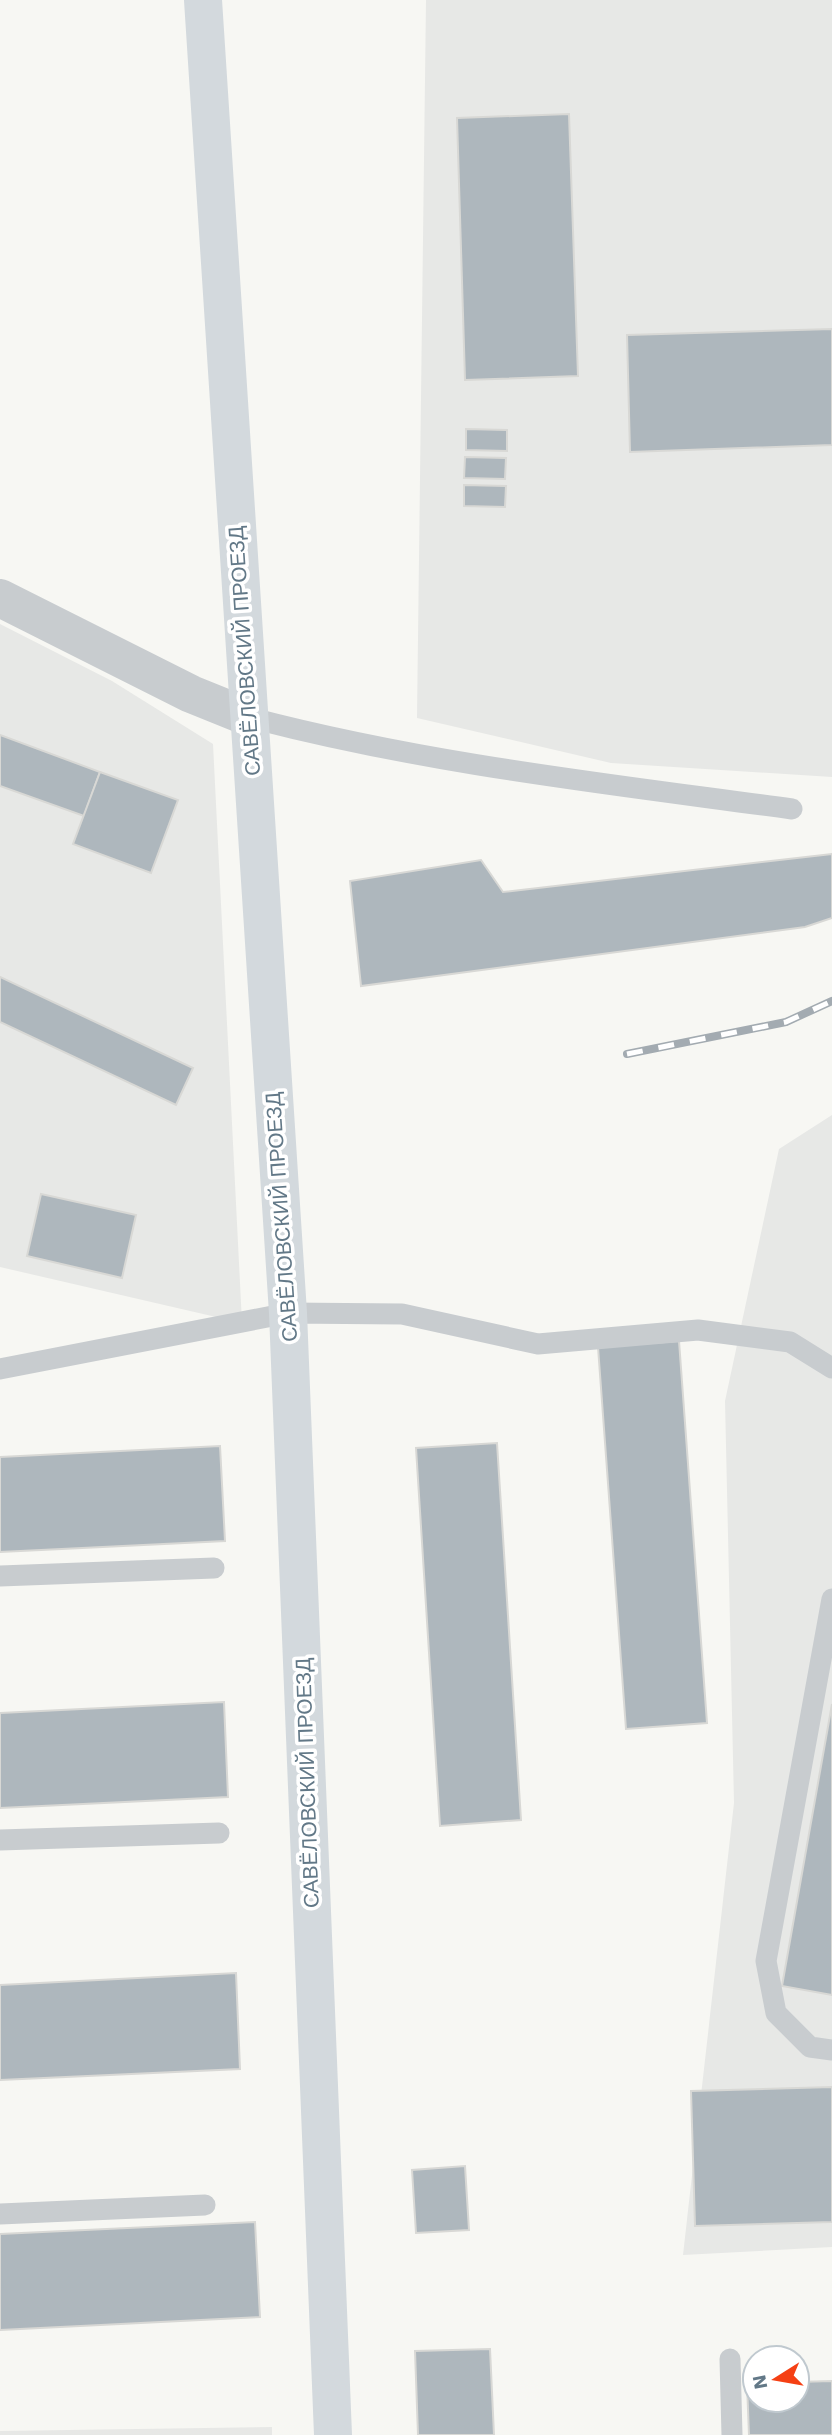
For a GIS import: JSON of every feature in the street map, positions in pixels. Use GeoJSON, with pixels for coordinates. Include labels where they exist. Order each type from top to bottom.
{"type":"FeatureCollection","features":[{"type":"Feature","properties":{"kind":"main road","name":"САВЁЛОВСКИЙ ПРОЕЗД"},"geometry":{"type":"LineString","coordinates":[[203,0],[288,1313],[333,2435]]}},
{"type":"Feature","properties":{"kind":"street"},"geometry":{"type":"LineString","coordinates":[[0,598],[191,694],[248,717]]}},
{"type":"Feature","properties":{"kind":"lane"},"geometry":{"type":"LineString","coordinates":[[248,717],[304,732],[486,767],[792,809]]}},
{"type":"Feature","properties":{"kind":"lane"},"geometry":{"type":"LineString","coordinates":[[0,1369],[288,1313],[402,1314],[538,1344],[698,1330],[790,1342],[832,1368]]}},
{"type":"Feature","properties":{"kind":"lane"},"geometry":{"type":"LineString","coordinates":[[0,1576],[214,1568]]}},
{"type":"Feature","properties":{"kind":"lane"},"geometry":{"type":"LineString","coordinates":[[832,1599],[766,1961],[776,2013],[810,2047],[832,2050]]}},
{"type":"Feature","properties":{"kind":"lane"},"geometry":{"type":"LineString","coordinates":[[0,1840],[219,1833]]}},
{"type":"Feature","properties":{"kind":"lane"},"geometry":{"type":"LineString","coordinates":[[0,2214],[205,2205]]}},
{"type":"Feature","properties":{"kind":"lane"},"geometry":{"type":"LineString","coordinates":[[730,2359],[732,2435]]}},
{"type":"Feature","properties":{"kind":"shaded area"},"geometry":{"type":"Polygon","coordinates":[[[426,0],[832,0],[832,777],[611,763],[417,718],[426,0]]]}},
{"type":"Feature","properties":{"kind":"shaded area"},"geometry":{"type":"Polygon","coordinates":[[[0,624],[112,681],[213,744],[242,1323],[0,1267],[0,624]]]}},
{"type":"Feature","properties":{"kind":"shaded area"},"geometry":{"type":"Polygon","coordinates":[[[832,1115],[832,2247],[683,2255],[734,1803],[725,1401],[779,1149],[832,1115]]]}},
{"type":"Feature","properties":{"kind":"shaded area"},"geometry":{"type":"Polygon","coordinates":[[[272,2427],[272,2435],[0,2435],[0,2431],[272,2427]]]}},
{"type":"Feature","properties":{"kind":"building"},"geometry":{"type":"Polygon","coordinates":[[[569,114],[578,376],[465,380],[457,118],[569,114]]]}},
{"type":"Feature","properties":{"kind":"building"},"geometry":{"type":"Polygon","coordinates":[[[832,329],[832,445],[630,452],[627,335],[832,329]]]}},
{"type":"Feature","properties":{"kind":"building"},"geometry":{"type":"Polygon","coordinates":[[[466,429],[507,430],[507,451],[466,450],[466,429]]]}},
{"type":"Feature","properties":{"kind":"building"},"geometry":{"type":"Polygon","coordinates":[[[465,457],[506,458],[505,479],[464,478],[465,457]]]}},
{"type":"Feature","properties":{"kind":"building"},"geometry":{"type":"Polygon","coordinates":[[[464,485],[506,486],[505,507],[464,506],[464,485]]]}},
{"type":"Feature","properties":{"kind":"building"},"geometry":{"type":"Polygon","coordinates":[[[0,735],[100,772],[84,816],[0,786],[0,735]]]}},
{"type":"Feature","properties":{"kind":"building"},"geometry":{"type":"Polygon","coordinates":[[[100,772],[178,800],[151,873],[73,844],[100,772]]]}},
{"type":"Feature","properties":{"kind":"building"},"geometry":{"type":"Polygon","coordinates":[[[832,854],[832,918],[805,927],[361,986],[350,881],[481,860],[503,892],[832,854]]]}},
{"type":"Feature","properties":{"kind":"building"},"geometry":{"type":"Polygon","coordinates":[[[0,977],[193,1068],[176,1105],[0,1022],[0,977]]]}},
{"type":"Feature","properties":{"kind":"building"},"geometry":{"type":"Polygon","coordinates":[[[41,1194],[136,1215],[122,1278],[27,1256],[41,1194]]]}},
{"type":"Feature","properties":{"kind":"building"},"geometry":{"type":"Polygon","coordinates":[[[679,1341],[707,1723],[626,1729],[598,1347],[679,1341]]]}},
{"type":"Feature","properties":{"kind":"building"},"geometry":{"type":"Polygon","coordinates":[[[497,1443],[521,1820],[440,1826],[416,1448],[497,1443]]]}},
{"type":"Feature","properties":{"kind":"building"},"geometry":{"type":"Polygon","coordinates":[[[220,1446],[225,1541],[0,1552],[0,1457],[220,1446]]]}},
{"type":"Feature","properties":{"kind":"building"},"geometry":{"type":"Polygon","coordinates":[[[224,1702],[228,1797],[0,1808],[0,1713],[224,1702]]]}},
{"type":"Feature","properties":{"kind":"building"},"geometry":{"type":"Polygon","coordinates":[[[832,1704],[832,1995],[782,1986],[832,1704]]]}},
{"type":"Feature","properties":{"kind":"building"},"geometry":{"type":"Polygon","coordinates":[[[236,1973],[240,2069],[0,2080],[0,1985],[236,1973]]]}},
{"type":"Feature","properties":{"kind":"building"},"geometry":{"type":"Polygon","coordinates":[[[832,2087],[832,2222],[695,2226],[691,2091],[832,2087]]]}},
{"type":"Feature","properties":{"kind":"building"},"geometry":{"type":"Polygon","coordinates":[[[465,2166],[469,2230],[416,2233],[412,2170],[465,2166]]]}},
{"type":"Feature","properties":{"kind":"building"},"geometry":{"type":"Polygon","coordinates":[[[255,2222],[260,2317],[0,2330],[0,2234],[255,2222]]]}},
{"type":"Feature","properties":{"kind":"building"},"geometry":{"type":"Polygon","coordinates":[[[490,2349],[494,2435],[418,2435],[415,2351],[490,2349]]]}},
{"type":"Feature","properties":{"kind":"building"},"geometry":{"type":"Polygon","coordinates":[[[832,2381],[832,2435],[749,2435],[748,2414],[811,2414],[811,2382],[832,2381]]]}},
{"type":"Feature","properties":{"kind":"railway"},"geometry":{"type":"LineString","coordinates":[[627,1054],[786,1022],[832,1001]]}}]}
